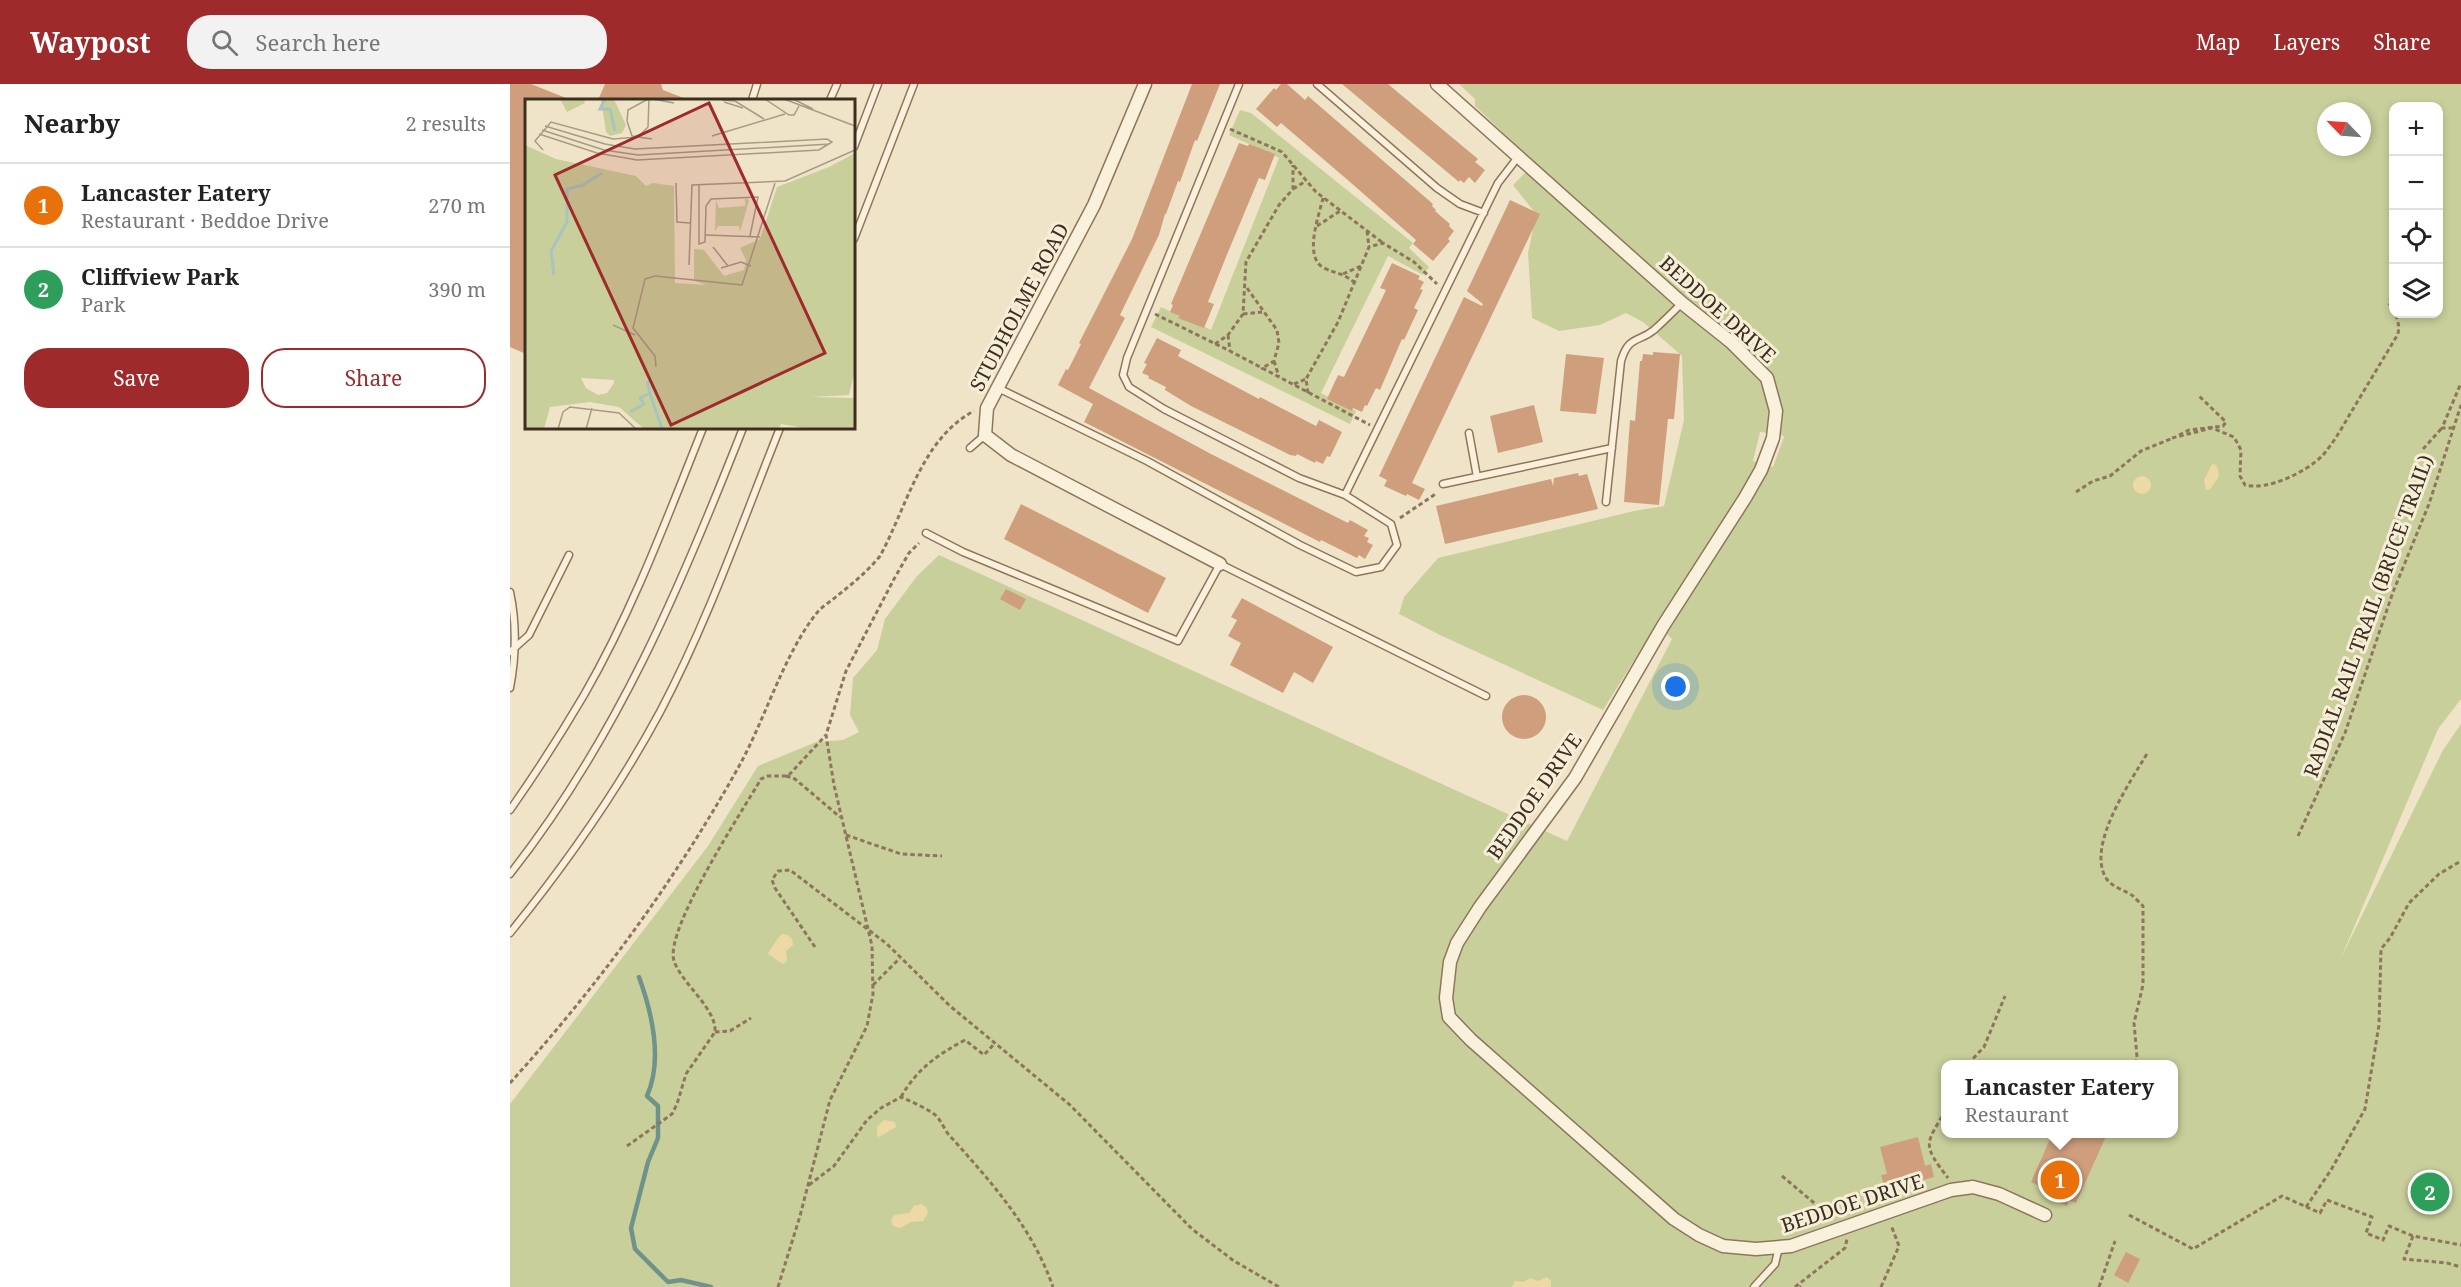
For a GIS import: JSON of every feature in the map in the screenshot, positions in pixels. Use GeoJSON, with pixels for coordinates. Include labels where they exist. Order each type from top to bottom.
{"type":"FeatureCollection","features":[{"type":"Feature","properties":{"kind":"street","name":"STUDHOLME ROAD"},"geometry":{"type":"LineString","coordinates":[[985,435],[987,408],[1094,205],[1145,84]]}},
{"type":"Feature","properties":{"kind":"street","name":"BEDDOE DRIVE"},"geometry":{"type":"LineString","coordinates":[[1437,84],[1682,303],[1731,342],[1767,378],[1776,411],[1773,438],[1761,470],[1701,570],[1663,626],[1575,778],[1480,907],[1457,943],[1450,962],[1446,998],[1449,1017],[1471,1040],[1674,1220],[1723,1246],[1756,1249],[1791,1246],[1957,1190],[1973,1187],[1999,1194],[2045,1215]]}},
{"type":"Feature","properties":{"kind":"street"},"geometry":{"type":"LineString","coordinates":[[985,435],[1042,472],[1220,564]]}},
{"type":"Feature","properties":{"kind":"lane"},"geometry":{"type":"LineString","coordinates":[[752,99],[757,84]]}},
{"type":"Feature","properties":{"kind":"lane"},"geometry":{"type":"LineString","coordinates":[[830,99],[837,84]]}},
{"type":"Feature","properties":{"kind":"lane"},"geometry":{"type":"LineString","coordinates":[[855,144],[878,84]]}},
{"type":"Feature","properties":{"kind":"lane"},"geometry":{"type":"LineString","coordinates":[[855,236],[914,84]]}},
{"type":"Feature","properties":{"kind":"lane"},"geometry":{"type":"LineString","coordinates":[[998,388],[1147,461],[1300,545],[1356,572],[1381,567],[1397,545],[1391,524],[1346,495],[1299,478],[1164,409],[1129,387],[1123,375],[1127,358],[1239,84]]}},
{"type":"Feature","properties":{"kind":"lane"},"geometry":{"type":"LineString","coordinates":[[1317,84],[1437,188],[1460,204],[1484,213]]}},
{"type":"Feature","properties":{"kind":"lane"},"geometry":{"type":"LineString","coordinates":[[1346,495],[1498,183],[1518,157]]}},
{"type":"Feature","properties":{"kind":"lane"},"geometry":{"type":"LineString","coordinates":[[1606,502],[1624,350],[1635,339],[1651,332],[1682,303]]}},
{"type":"Feature","properties":{"kind":"lane"},"geometry":{"type":"LineString","coordinates":[[510,810],[585,694],[615,636],[663,530],[703,429]]}},
{"type":"Feature","properties":{"kind":"lane"},"geometry":{"type":"LineString","coordinates":[[510,874],[575,781],[627,694],[668,612],[743,429]]}},
{"type":"Feature","properties":{"kind":"lane"},"geometry":{"type":"LineString","coordinates":[[510,933],[586,833],[660,711],[701,626],[780,429]]}},
{"type":"Feature","properties":{"kind":"lane"},"geometry":{"type":"LineString","coordinates":[[1469,433],[1478,477]]}},
{"type":"Feature","properties":{"kind":"lane"},"geometry":{"type":"LineString","coordinates":[[970,448],[985,435]]}},
{"type":"Feature","properties":{"kind":"lane"},"geometry":{"type":"LineString","coordinates":[[1443,484],[1612,448]]}},
{"type":"Feature","properties":{"kind":"lane"},"geometry":{"type":"LineString","coordinates":[[926,533],[963,552],[1178,641],[1220,564],[1486,696]]}},
{"type":"Feature","properties":{"kind":"lane"},"geometry":{"type":"LineString","coordinates":[[512,650],[529,635],[568,555]]}},
{"type":"Feature","properties":{"kind":"lane"},"geometry":{"type":"LineString","coordinates":[[510,592],[515,619],[510,688]]}},
{"type":"Feature","properties":{"kind":"lane"},"geometry":{"type":"LineString","coordinates":[[1754,1287],[1775,1264],[1779,1247]]}},
{"type":"Feature","properties":{"kind":"path"},"geometry":{"type":"LineString","coordinates":[[1222,126],[1282,152],[1323,198],[1383,243],[1414,262],[1445,292]]}},
{"type":"Feature","properties":{"kind":"path"},"geometry":{"type":"LineString","coordinates":[[1293,165],[1293,189]]}},
{"type":"Feature","properties":{"kind":"path"},"geometry":{"type":"LineString","coordinates":[[1215,344],[1228,335],[1243,314],[1246,262],[1279,205],[1293,189],[1306,181]]}},
{"type":"Feature","properties":{"kind":"path"},"geometry":{"type":"LineString","coordinates":[[1323,198],[1312,246],[1315,260],[1323,268],[1343,274],[1354,282]]}},
{"type":"Feature","properties":{"kind":"path"},"geometry":{"type":"LineString","coordinates":[[1317,226],[1340,211]]}},
{"type":"Feature","properties":{"kind":"path"},"geometry":{"type":"LineString","coordinates":[[1308,393],[1306,379],[1338,322],[1369,247],[1367,231]]}},
{"type":"Feature","properties":{"kind":"path"},"geometry":{"type":"LineString","coordinates":[[1369,247],[1383,243]]}},
{"type":"Feature","properties":{"kind":"path"},"geometry":{"type":"LineString","coordinates":[[1343,274],[1361,266]]}},
{"type":"Feature","properties":{"kind":"path"},"geometry":{"type":"LineString","coordinates":[[1246,286],[1277,330],[1279,343],[1275,361],[1279,378]]}},
{"type":"Feature","properties":{"kind":"path"},"geometry":{"type":"LineString","coordinates":[[1147,310],[1377,429]]}},
{"type":"Feature","properties":{"kind":"path"},"geometry":{"type":"LineString","coordinates":[[1243,314],[1263,312]]}},
{"type":"Feature","properties":{"kind":"path"},"geometry":{"type":"LineString","coordinates":[[2172,438],[2212,428],[2234,437],[2241,450],[2240,476],[2245,485],[2255,488],[2272,484],[2309,466],[2322,456],[2337,435],[2398,334],[2397,318]]}},
{"type":"Feature","properties":{"kind":"path"},"geometry":{"type":"LineString","coordinates":[[1228,335],[1230,351]]}},
{"type":"Feature","properties":{"kind":"path"},"geometry":{"type":"LineString","coordinates":[[1261,369],[1275,361]]}},
{"type":"Feature","properties":{"kind":"path"},"geometry":{"type":"LineString","coordinates":[[1292,385],[1306,379]]}},
{"type":"Feature","properties":{"kind":"path"},"geometry":{"type":"LineString","coordinates":[[2423,449],[2442,428],[2461,383]]}},
{"type":"Feature","properties":{"kind":"path"},"geometry":{"type":"LineString","coordinates":[[2076,492],[2093,481],[2110,476],[2142,451],[2189,430],[2223,426],[2226,422],[2198,395]]}},
{"type":"Feature","properties":{"kind":"path","name":"RADIAL RAIL TRAIL (BRUCE TRAIL)"},"geometry":{"type":"LineString","coordinates":[[2298,836],[2345,733],[2393,592],[2428,504],[2461,405]]}},
{"type":"Feature","properties":{"kind":"path"},"geometry":{"type":"LineString","coordinates":[[510,1083],[548,1041],[674,875],[739,766],[792,655],[816,613],[869,569],[880,556],[927,459],[956,420],[974,411],[987,408]]}},
{"type":"Feature","properties":{"kind":"path"},"geometry":{"type":"LineString","coordinates":[[2442,428],[2453,428]]}},
{"type":"Feature","properties":{"kind":"path"},"geometry":{"type":"LineString","coordinates":[[1391,524],[1440,490],[1443,484]]}},
{"type":"Feature","properties":{"kind":"path"},"geometry":{"type":"LineString","coordinates":[[788,776],[826,735],[846,671],[894,579],[909,553],[919,543]]}},
{"type":"Feature","properties":{"kind":"path"},"geometry":{"type":"LineString","coordinates":[[778,1287],[831,1100],[867,1026],[873,985],[872,946],[842,818],[826,735]]}},
{"type":"Feature","properties":{"kind":"path"},"geometry":{"type":"LineString","coordinates":[[2136,1060],[2134,1023],[2143,986],[2143,906],[2133,896],[2107,880],[2100,864],[2102,847],[2112,813],[2148,752]]}},
{"type":"Feature","properties":{"kind":"path"},"geometry":{"type":"LineString","coordinates":[[627,1146],[672,1114],[686,1074],[715,1032],[713,1019],[674,960],[674,943],[685,914],[706,874],[761,779],[768,776],[788,776],[842,818]]}},
{"type":"Feature","properties":{"kind":"path"},"geometry":{"type":"LineString","coordinates":[[846,835],[902,854],[942,856]]}},
{"type":"Feature","properties":{"kind":"path"},"geometry":{"type":"LineString","coordinates":[[2306,1207],[2331,1170],[2365,1109],[2379,1025],[2381,949],[2390,939],[2409,903],[2439,873],[2461,861]]}},
{"type":"Feature","properties":{"kind":"path"},"geometry":{"type":"LineString","coordinates":[[814,947],[775,888],[772,880],[778,870],[790,870],[868,930],[994,1043],[1070,1105],[1192,1229],[1234,1261],[1279,1287]]}},
{"type":"Feature","properties":{"kind":"path"},"geometry":{"type":"LineString","coordinates":[[873,985],[900,958]]}},
{"type":"Feature","properties":{"kind":"path"},"geometry":{"type":"LineString","coordinates":[[1972,1060],[1984,1047],[2005,996]]}},
{"type":"Feature","properties":{"kind":"path"},"geometry":{"type":"LineString","coordinates":[[715,1032],[730,1031],[751,1018]]}},
{"type":"Feature","properties":{"kind":"path"},"geometry":{"type":"LineString","coordinates":[[807,1186],[834,1166],[867,1120],[881,1108],[901,1097],[911,1079],[930,1060],[965,1040],[984,1055],[994,1043]]}},
{"type":"Feature","properties":{"kind":"path"},"geometry":{"type":"LineString","coordinates":[[901,1097],[935,1115],[948,1134],[987,1176],[1026,1228],[1053,1287]]}},
{"type":"Feature","properties":{"kind":"path"},"geometry":{"type":"LineString","coordinates":[[1941,1118],[1929,1138],[1928,1147],[1931,1156],[1957,1190]]}},
{"type":"Feature","properties":{"kind":"path"},"geometry":{"type":"LineString","coordinates":[[1782,1176],[1845,1227],[1845,1248],[1799,1287]]}},
{"type":"Feature","properties":{"kind":"path"},"geometry":{"type":"LineString","coordinates":[[2129,1215],[2193,1248],[2282,1196],[2320,1214],[2327,1200],[2372,1217],[2366,1233],[2383,1240],[2389,1226],[2413,1236],[2461,1245]]}},
{"type":"Feature","properties":{"kind":"path"},"geometry":{"type":"LineString","coordinates":[[1881,1287],[1899,1246],[1890,1223]]}},
{"type":"Feature","properties":{"kind":"path"},"geometry":{"type":"LineString","coordinates":[[2413,1236],[2404,1258],[2461,1267]]}},
{"type":"Feature","properties":{"kind":"path"},"geometry":{"type":"LineString","coordinates":[[2099,1287],[2115,1241]]}},
{"type":"Feature","properties":{"kind":"green space"},"geometry":{"type":"Polygon","coordinates":[[[1459,84],[2461,84],[2461,699],[2438,729],[2341,958],[2443,750],[2461,724],[2461,1287],[510,1287],[510,1104],[708,846],[758,766],[816,742],[843,740],[859,732],[850,715],[853,678],[877,650],[885,619],[917,576],[939,555],[1567,841],[1672,639],[1657,624],[1603,710],[1399,614],[1404,597],[1438,558],[1634,511],[1664,506],[1684,420],[1682,356],[1643,322],[1626,313],[1600,325],[1559,331],[1532,318],[1528,253],[1536,214],[1513,185],[1535,163],[1475,106],[1475,99],[1459,84]],[[1760,432],[1753,461],[1773,467],[1784,437],[1760,432]]]}},
{"type":"Feature","properties":{"kind":"green space"},"geometry":{"type":"Polygon","coordinates":[[[1240,110],[1251,113],[1413,243],[1409,248],[1429,267],[1423,275],[1388,256],[1321,393],[1356,411],[1350,424],[1151,327],[1161,307],[1211,330],[1279,158],[1229,135],[1240,110]]]}},
{"type":"Feature","properties":{"kind":"sand"},"geometry":{"type":"Polygon","coordinates":[[[2212,464],[2216,465],[2219,475],[2210,489],[2206,490],[2204,480],[2212,464]]]}},
{"type":"Feature","properties":{"kind":"sand"},"geometry":{"type":"Polygon","coordinates":[[[2142,476],[2148,479],[2151,485],[2148,491],[2142,494],[2136,491],[2133,485],[2136,479],[2142,476]]]}},
{"type":"Feature","properties":{"kind":"sand"},"geometry":{"type":"Polygon","coordinates":[[[782,934],[792,939],[793,945],[786,951],[787,961],[783,964],[768,954],[782,934]]]}},
{"type":"Feature","properties":{"kind":"sand"},"geometry":{"type":"Polygon","coordinates":[[[884,1120],[895,1122],[896,1127],[879,1137],[877,1127],[884,1120]]]}},
{"type":"Feature","properties":{"kind":"sand"},"geometry":{"type":"Polygon","coordinates":[[[921,1204],[926,1207],[928,1213],[923,1221],[911,1222],[900,1228],[893,1226],[891,1221],[894,1215],[909,1213],[914,1206],[921,1204]]]}},
{"type":"Feature","properties":{"kind":"sand"},"geometry":{"type":"Polygon","coordinates":[[[1547,1277],[1551,1281],[1551,1287],[1512,1287],[1515,1281],[1523,1282],[1530,1278],[1538,1281],[1547,1277]]]}},
{"type":"Feature","properties":{"kind":"building"},"geometry":{"type":"Polygon","coordinates":[[[510,84],[531,84],[568,99],[525,99],[525,354],[510,347],[510,84]]]}},
{"type":"Feature","properties":{"kind":"building"},"geometry":{"type":"Polygon","coordinates":[[[605,84],[661,84],[663,90],[686,99],[598,99],[605,84]]]}},
{"type":"Feature","properties":{"kind":"building"},"geometry":{"type":"Polygon","coordinates":[[[1192,84],[1220,84],[1197,141],[1195,140],[1180,182],[1178,181],[1159,235],[1120,315],[1125,318],[1089,388],[1211,454],[1348,523],[1350,520],[1368,530],[1364,536],[1369,538],[1367,542],[1373,545],[1365,559],[1359,555],[1357,558],[1321,540],[1320,542],[1084,422],[1093,404],[1058,385],[1066,369],[1068,370],[1081,344],[1079,343],[1132,239],[1192,84]]]}},
{"type":"Feature","properties":{"kind":"building"},"geometry":{"type":"Polygon","coordinates":[[[1281,84],[1287,84],[1305,100],[1308,96],[1433,204],[1435,211],[1450,224],[1449,226],[1454,231],[1448,239],[1450,241],[1433,261],[1413,244],[1416,240],[1350,182],[1281,123],[1277,127],[1256,109],[1274,88],[1276,90],[1281,84]]]}},
{"type":"Feature","properties":{"kind":"building"},"geometry":{"type":"Polygon","coordinates":[[[1342,84],[1388,84],[1478,159],[1475,162],[1485,170],[1475,183],[1469,177],[1464,183],[1460,180],[1459,182],[1342,84]]]}},
{"type":"Feature","properties":{"kind":"building"},"geometry":{"type":"Polygon","coordinates":[[[1239,143],[1248,146],[1249,144],[1275,154],[1265,180],[1259,178],[1226,257],[1208,302],[1214,304],[1204,328],[1178,318],[1180,316],[1170,312],[1173,305],[1171,304],[1239,143]]]}},
{"type":"Feature","properties":{"kind":"building"},"geometry":{"type":"Polygon","coordinates":[[[1510,200],[1540,214],[1412,483],[1425,489],[1419,500],[1407,494],[1406,496],[1384,486],[1387,480],[1379,476],[1464,297],[1482,306],[1483,304],[1467,291],[1510,200]]]}},
{"type":"Feature","properties":{"kind":"building"},"geometry":{"type":"Polygon","coordinates":[[[1392,263],[1420,276],[1418,279],[1424,282],[1420,289],[1423,290],[1414,308],[1418,310],[1404,340],[1402,339],[1380,390],[1376,388],[1362,412],[1353,408],[1352,411],[1327,399],[1338,375],[1344,377],[1386,290],[1380,288],[1392,263]]]}},
{"type":"Feature","properties":{"kind":"building"},"geometry":{"type":"Polygon","coordinates":[[[1157,338],[1181,350],[1178,356],[1259,399],[1260,397],[1316,426],[1319,420],[1342,432],[1330,457],[1327,456],[1323,464],[1316,461],[1315,463],[1297,454],[1296,456],[1290,455],[1191,406],[1165,390],[1166,387],[1142,373],[1147,364],[1144,363],[1157,338]]]}},
{"type":"Feature","properties":{"kind":"building"},"geometry":{"type":"Polygon","coordinates":[[[1653,352],[1680,354],[1674,419],[1668,419],[1659,505],[1624,502],[1630,420],[1635,421],[1640,361],[1642,361],[1643,354],[1653,355],[1653,352]]]}},
{"type":"Feature","properties":{"kind":"building"},"geometry":{"type":"Polygon","coordinates":[[[1566,354],[1604,358],[1596,414],[1560,411],[1566,354]]]}},
{"type":"Feature","properties":{"kind":"building"},"geometry":{"type":"Polygon","coordinates":[[[1534,405],[1543,442],[1498,453],[1490,416],[1534,405]]]}},
{"type":"Feature","properties":{"kind":"building"},"geometry":{"type":"Polygon","coordinates":[[[1578,473],[1579,476],[1587,474],[1598,509],[1445,544],[1436,506],[1551,479],[1553,486],[1554,478],[1578,473]]]}},
{"type":"Feature","properties":{"kind":"building"},"geometry":{"type":"Polygon","coordinates":[[[1021,504],[1166,578],[1148,613],[1004,539],[1021,504]]]}},
{"type":"Feature","properties":{"kind":"building"},"geometry":{"type":"Polygon","coordinates":[[[1006,589],[1026,599],[1020,610],[1000,599],[1006,589]]]}},
{"type":"Feature","properties":{"kind":"building"},"geometry":{"type":"Polygon","coordinates":[[[1242,598],[1333,647],[1313,683],[1294,672],[1283,693],[1230,665],[1241,643],[1228,636],[1237,620],[1231,617],[1242,598]]]}},
{"type":"Feature","properties":{"kind":"building"},"geometry":{"type":"Polygon","coordinates":[[[1524,695],[1540,701],[1546,717],[1540,733],[1524,739],[1508,733],[1502,717],[1508,701],[1524,695]]]}},
{"type":"Feature","properties":{"kind":"building"},"geometry":{"type":"Polygon","coordinates":[[[1918,1137],[1925,1166],[1931,1164],[1934,1177],[1885,1190],[1881,1175],[1887,1174],[1880,1147],[1918,1137]]]}},
{"type":"Feature","properties":{"kind":"building"},"geometry":{"type":"Polygon","coordinates":[[[2064,1138],[2105,1138],[2076,1203],[2069,1200],[2067,1206],[2054,1200],[2057,1194],[2031,1182],[2050,1139],[2061,1144],[2064,1138]]]}},
{"type":"Feature","properties":{"kind":"building"},"geometry":{"type":"Polygon","coordinates":[[[2126,1252],[2140,1259],[2128,1283],[2114,1275],[2126,1252]]]}},
{"type":"Feature","properties":{"kind":"waterway"},"geometry":{"type":"LineString","coordinates":[[639,977],[654,1037],[654,1067],[647,1096],[658,1106],[658,1138],[648,1162],[631,1228],[635,1249],[668,1282],[681,1280],[711,1287]]}},
{"type":"Feature","properties":{"kind":"place","name":"Lancaster Eatery"},"geometry":{"type":"Point","coordinates":[2060,1180]}},
{"type":"Feature","properties":{"kind":"place","name":"Cliffview Park"},"geometry":{"type":"Point","coordinates":[2430,1192]}}]}
